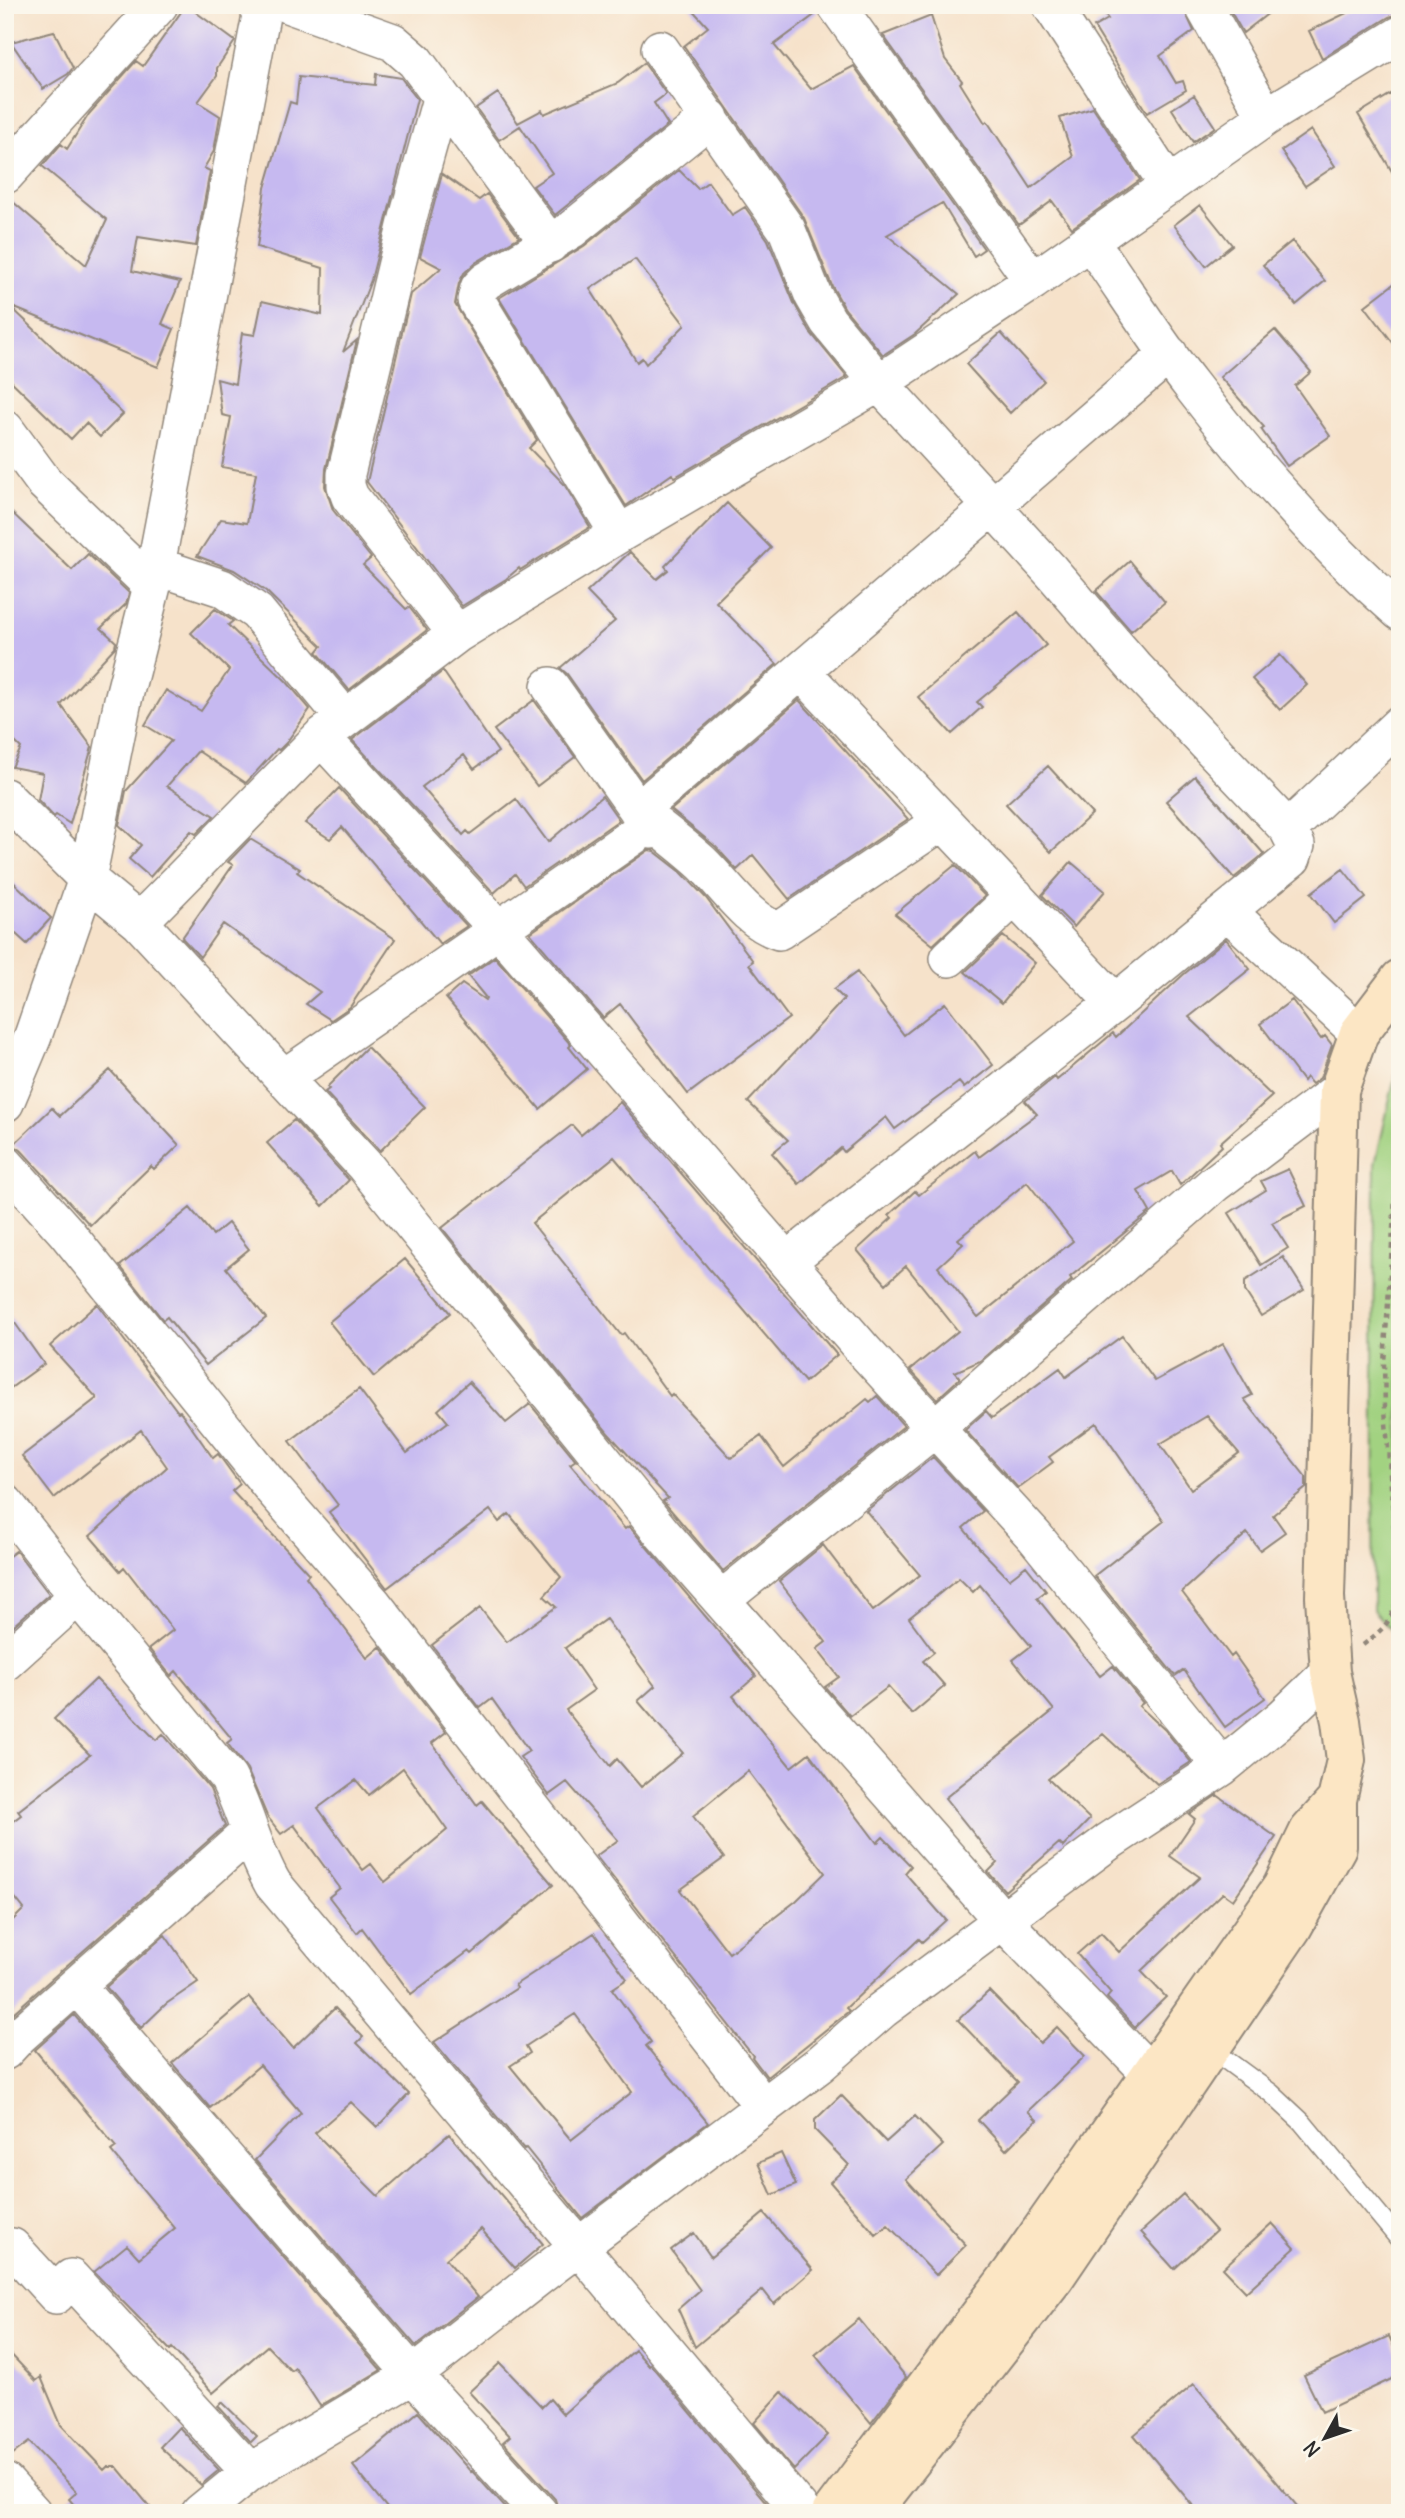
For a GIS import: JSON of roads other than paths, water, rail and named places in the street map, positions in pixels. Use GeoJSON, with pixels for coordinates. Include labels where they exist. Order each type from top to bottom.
{"type":"FeatureCollection","features":[{"type":"Feature","properties":{"kind":"main road"},"geometry":{"type":"LineString","coordinates":[[871,2513],[1055,2277],[1292,1928],[1337,1846],[1337,1800],[1346,1760],[1330,1672],[1325,1597],[1339,1090],[1359,1033],[1400,979]]}},
{"type":"Feature","properties":{"kind":"main road"},"geometry":{"type":"LineString","coordinates":[[831,2513],[1012,2273],[1282,1887],[1309,1831],[1337,1800]]}},
{"type":"Feature","properties":{"kind":"street"},"geometry":{"type":"LineString","coordinates":[[5,175],[159,5]]}},
{"type":"Feature","properties":{"kind":"street"},"geometry":{"type":"LineString","coordinates":[[5,1103],[33,1036],[87,878],[124,700],[154,576],[263,5]]}},
{"type":"Feature","properties":{"kind":"street"},"geometry":{"type":"LineString","coordinates":[[290,5],[393,42],[415,61],[550,244]]}},
{"type":"Feature","properties":{"kind":"street"},"geometry":{"type":"LineString","coordinates":[[836,5],[1033,281]]}},
{"type":"Feature","properties":{"kind":"street"},"geometry":{"type":"LineString","coordinates":[[1051,5],[1168,186]]}},
{"type":"Feature","properties":{"kind":"street"},"geometry":{"type":"LineString","coordinates":[[1203,5],[1266,117]]}},
{"type":"Feature","properties":{"kind":"street"},"geometry":{"type":"LineString","coordinates":[[139,922],[332,727],[457,634],[619,534],[879,383],[1033,281],[1266,117],[1400,35]]}},
{"type":"Feature","properties":{"kind":"street"},"geometry":{"type":"LineString","coordinates":[[660,49],[787,230],[813,296],[828,321],[879,383],[1051,571],[1136,669],[1288,829],[1296,845],[1292,858],[1115,1003],[786,1261]]}},
{"type":"Feature","properties":{"kind":"street"},"geometry":{"type":"LineString","coordinates":[[441,99],[408,218],[346,474],[346,486],[350,497],[457,634]]}},
{"type":"Feature","properties":{"kind":"street"},"geometry":{"type":"LineString","coordinates":[[619,534],[476,300],[479,288],[486,281],[550,244],[710,117]]}},
{"type":"Feature","properties":{"kind":"street"},"geometry":{"type":"LineString","coordinates":[[1090,241],[1191,385],[1277,489],[1368,584],[1400,612]]}},
{"type":"Feature","properties":{"kind":"street"},"geometry":{"type":"LineString","coordinates":[[284,1078],[499,930],[643,818],[801,671],[1169,354]]}},
{"type":"Feature","properties":{"kind":"street"},"geometry":{"type":"LineString","coordinates":[[5,429],[44,482],[154,576],[222,588],[257,612],[332,727],[499,930],[786,1261],[1035,1537],[1222,1767]]}},
{"type":"Feature","properties":{"kind":"street"},"geometry":{"type":"LineString","coordinates":[[801,671],[1115,1003]]}},
{"type":"Feature","properties":{"kind":"street"},"geometry":{"type":"LineString","coordinates":[[550,686],[643,818],[685,872]]}},
{"type":"Feature","properties":{"kind":"street"},"geometry":{"type":"LineString","coordinates":[[1288,829],[1400,724]]}},
{"type":"Feature","properties":{"kind":"street"},"geometry":{"type":"LineString","coordinates":[[5,797],[87,878],[139,922],[365,1166],[662,1533],[1003,1921],[1151,2074]]}},
{"type":"Feature","properties":{"kind":"street"},"geometry":{"type":"LineString","coordinates":[[643,818],[701,863],[749,912],[770,929],[779,931],[943,821]]}},
{"type":"Feature","properties":{"kind":"street"},"geometry":{"type":"LineString","coordinates":[[949,958],[1015,896]]}},
{"type":"Feature","properties":{"kind":"street"},"geometry":{"type":"LineString","coordinates":[[1227,911],[1359,1033]]}},
{"type":"Feature","properties":{"kind":"street"},"geometry":{"type":"LineString","coordinates":[[721,1600],[935,1428],[1213,1184],[1339,1090]]}},
{"type":"Feature","properties":{"kind":"street"},"geometry":{"type":"LineString","coordinates":[[5,1164],[66,1232],[272,1489],[374,1605],[763,2106]]}},
{"type":"Feature","properties":{"kind":"street"},"geometry":{"type":"LineString","coordinates":[[5,1503],[228,1778],[241,1803],[259,1860],[273,1884],[803,2513]]}},
{"type":"Feature","properties":{"kind":"street"},"geometry":{"type":"LineString","coordinates":[[5,1662],[78,1596]]}},
{"type":"Feature","properties":{"kind":"street"},"geometry":{"type":"LineString","coordinates":[[200,2513],[250,2472],[414,2375],[820,2064],[882,2010],[1108,1842],[1222,1767],[1283,1717],[1330,1672]]}},
{"type":"Feature","properties":{"kind":"street"},"geometry":{"type":"LineString","coordinates":[[5,2051],[250,1832]]}},
{"type":"Feature","properties":{"kind":"street"},"geometry":{"type":"LineString","coordinates":[[77,1986],[414,2375],[539,2513]]}},
{"type":"Feature","properties":{"kind":"street"},"geometry":{"type":"LineString","coordinates":[[12,2247],[56,2295],[71,2278],[250,2472]]}},
{"type":"Feature","properties":{"kind":"street"},"geometry":{"type":"LineString","coordinates":[[5,2482],[33,2513]]}},
{"type":"Feature","properties":{"kind":"lane"},"geometry":{"type":"LineString","coordinates":[[1211,2049],[1272,2093],[1302,2122],[1400,2240]]}}]}
